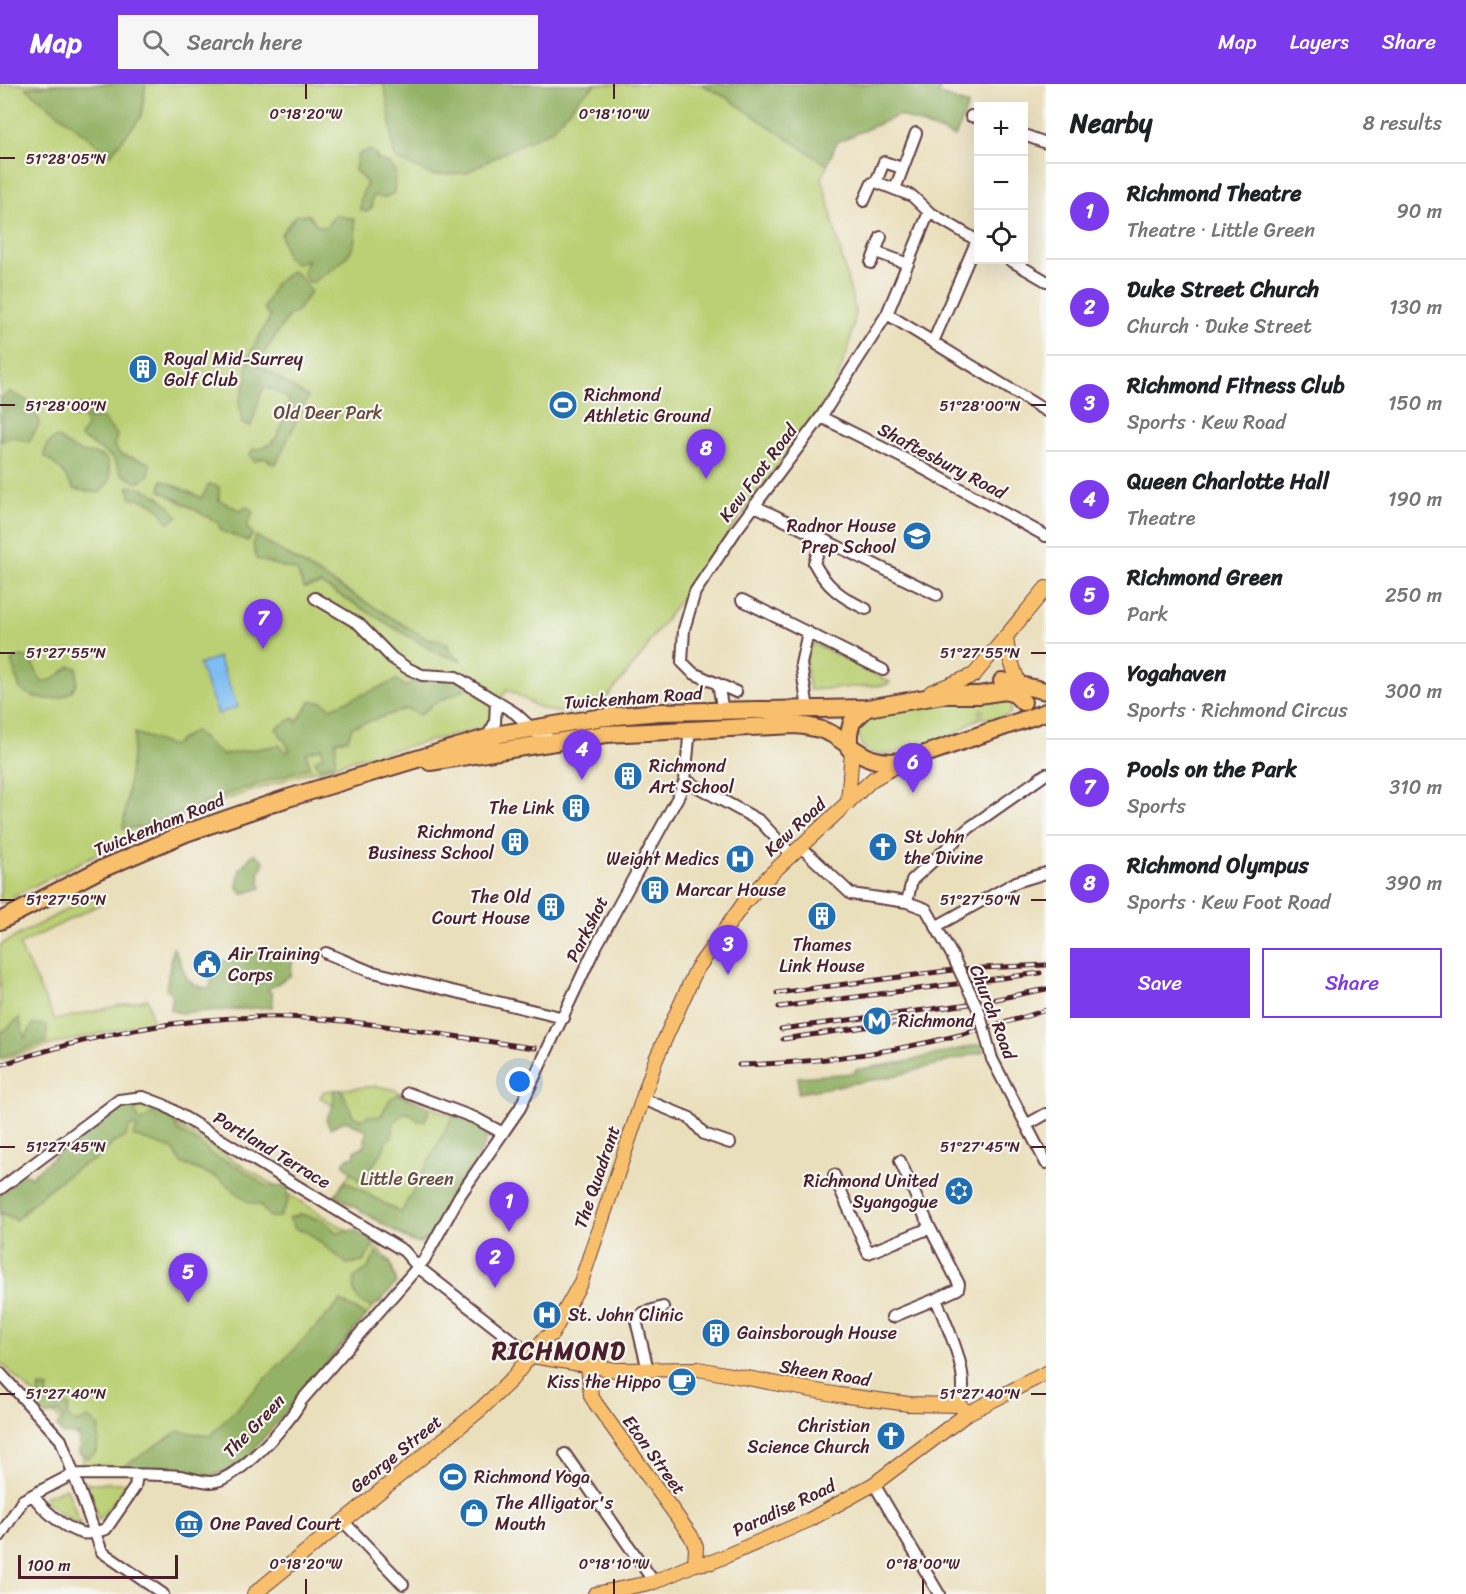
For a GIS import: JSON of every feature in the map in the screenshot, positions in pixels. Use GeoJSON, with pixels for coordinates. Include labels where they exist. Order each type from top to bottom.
{"type":"FeatureCollection","features":[{"type":"Feature","properties":{"kind":"highway"},"geometry":{"type":"LineString","coordinates":[[944,694],[986,682],[1000,681],[1046,691]]}},
{"type":"Feature","properties":{"kind":"highway"},"geometry":{"type":"LineString","coordinates":[[1017,721],[1023,711],[1019,684]]}},
{"type":"Feature","properties":{"kind":"highway"},"geometry":{"type":"LineString","coordinates":[[944,694],[979,695],[1005,691],[1015,694],[1023,702]]}},
{"type":"Feature","properties":{"kind":"highway","name":"Twickenham Road"},"geometry":{"type":"LineString","coordinates":[[0,921],[97,871],[186,833],[288,798],[530,727],[639,714],[867,708],[944,694]]}},
{"type":"Feature","properties":{"kind":"highway"},"geometry":{"type":"LineString","coordinates":[[850,749],[849,733],[852,722],[867,708]]}},
{"type":"Feature","properties":{"kind":"highway","name":"Twickenham Road"},"geometry":{"type":"LineString","coordinates":[[408,764],[450,760],[606,734],[806,726],[834,735],[850,749],[874,761],[905,761],[1046,712]]}},
{"type":"Feature","properties":{"kind":"main road"},"geometry":{"type":"LineString","coordinates":[[906,700],[968,680],[1046,588]]}},
{"type":"Feature","properties":{"kind":"main road"},"geometry":{"type":"LineString","coordinates":[[1006,636],[1008,652],[1019,684]]}},
{"type":"Feature","properties":{"kind":"main road"},"geometry":{"type":"LineString","coordinates":[[848,803],[850,749]]}},
{"type":"Feature","properties":{"kind":"main road","name":"Kew Road"},"geometry":{"type":"LineString","coordinates":[[669,1028],[696,970],[744,903],[795,850],[873,779],[905,761]]}},
{"type":"Feature","properties":{"kind":"main road","name":"The Quadrant"},"geometry":{"type":"LineString","coordinates":[[552,1334],[581,1282],[669,1028]]}},
{"type":"Feature","properties":{"kind":"main road"},"geometry":{"type":"LineString","coordinates":[[552,1334],[558,1360]]}},
{"type":"Feature","properties":{"kind":"main road","name":"George Street"},"geometry":{"type":"LineString","coordinates":[[254,1594],[481,1409],[532,1356],[544,1339],[552,1334]]}},
{"type":"Feature","properties":{"kind":"main road","name":"Sheen Road"},"geometry":{"type":"LineString","coordinates":[[532,1356],[588,1365],[648,1370],[689,1368],[839,1395],[964,1409],[1046,1373]]}},
{"type":"Feature","properties":{"kind":"main road","name":"Eton Street"},"geometry":{"type":"LineString","coordinates":[[588,1365],[591,1396],[691,1536],[696,1547],[695,1564]]}},
{"type":"Feature","properties":{"kind":"main road","name":"Paradise Road"},"geometry":{"type":"LineString","coordinates":[[595,1594],[654,1582],[695,1564],[721,1558],[809,1520],[874,1484],[964,1409]]}},
{"type":"Feature","properties":{"kind":"street"},"geometry":{"type":"LineString","coordinates":[[895,189],[916,134]]}},
{"type":"Feature","properties":{"kind":"street"},"geometry":{"type":"LineString","coordinates":[[1028,137],[1046,143]]}},
{"type":"Feature","properties":{"kind":"street"},"geometry":{"type":"LineString","coordinates":[[864,201],[872,183],[876,182],[884,162],[902,168]]}},
{"type":"Feature","properties":{"kind":"street"},"geometry":{"type":"LineString","coordinates":[[876,182],[912,196],[928,212],[974,239]]}},
{"type":"Feature","properties":{"kind":"street","name":"Kew Foot Road"},"geometry":{"type":"LineString","coordinates":[[718,684],[693,673],[682,662],[684,629],[695,592],[821,417],[887,314],[928,212]]}},
{"type":"Feature","properties":{"kind":"street"},"geometry":{"type":"LineString","coordinates":[[871,263],[881,237]]}},
{"type":"Feature","properties":{"kind":"street"},"geometry":{"type":"LineString","coordinates":[[933,342],[974,250]]}},
{"type":"Feature","properties":{"kind":"street"},"geometry":{"type":"LineString","coordinates":[[876,252],[908,264]]}},
{"type":"Feature","properties":{"kind":"street"},"geometry":{"type":"LineString","coordinates":[[1017,264],[1046,280]]}},
{"type":"Feature","properties":{"kind":"street"},"geometry":{"type":"LineString","coordinates":[[887,314],[1046,411]]}},
{"type":"Feature","properties":{"kind":"street","name":"Shaftesbury Road"},"geometry":{"type":"LineString","coordinates":[[821,417],[915,464],[1046,536]]}},
{"type":"Feature","properties":{"kind":"street"},"geometry":{"type":"LineString","coordinates":[[755,506],[822,541],[937,594]]}},
{"type":"Feature","properties":{"kind":"street"},"geometry":{"type":"LineString","coordinates":[[822,541],[814,563],[825,583],[866,609]]}},
{"type":"Feature","properties":{"kind":"street"},"geometry":{"type":"LineString","coordinates":[[315,598],[359,624],[380,646],[407,668],[422,675],[456,676],[515,713],[539,735],[554,741]]}},
{"type":"Feature","properties":{"kind":"street"},"geometry":{"type":"LineString","coordinates":[[742,600],[884,670]]}},
{"type":"Feature","properties":{"kind":"street"},"geometry":{"type":"LineString","coordinates":[[808,632],[801,664],[808,709]]}},
{"type":"Feature","properties":{"kind":"street"},"geometry":{"type":"LineString","coordinates":[[718,684],[735,692]]}},
{"type":"Feature","properties":{"kind":"street"},"geometry":{"type":"LineString","coordinates":[[718,684],[723,711]]}},
{"type":"Feature","properties":{"kind":"street"},"geometry":{"type":"LineString","coordinates":[[484,739],[490,734],[495,723],[496,701]]}},
{"type":"Feature","properties":{"kind":"street","name":"Parkshot"},"geometry":{"type":"LineString","coordinates":[[501,1132],[520,1108],[593,952],[685,780],[690,729]]}},
{"type":"Feature","properties":{"kind":"street"},"geometry":{"type":"LineString","coordinates":[[907,902],[912,880],[969,828],[1046,774]]}},
{"type":"Feature","properties":{"kind":"street","name":"Church Road"},"geometry":{"type":"LineString","coordinates":[[685,780],[760,821],[851,894],[907,902],[926,909],[976,1003],[992,1059],[1046,1163]]}},
{"type":"Feature","properties":{"kind":"street"},"geometry":{"type":"LineString","coordinates":[[937,926],[1016,882],[1046,873]]}},
{"type":"Feature","properties":{"kind":"street"},"geometry":{"type":"LineString","coordinates":[[326,953],[369,971],[564,1018]]}},
{"type":"Feature","properties":{"kind":"street"},"geometry":{"type":"LineString","coordinates":[[408,1093],[475,1118],[501,1132],[418,1267]]}},
{"type":"Feature","properties":{"kind":"street","name":"Portland Terrace"},"geometry":{"type":"LineString","coordinates":[[0,1189],[106,1107],[131,1097],[155,1100],[404,1251],[418,1267],[532,1356]]}},
{"type":"Feature","properties":{"kind":"street"},"geometry":{"type":"LineString","coordinates":[[643,1100],[690,1118],[704,1134],[730,1143]]}},
{"type":"Feature","properties":{"kind":"street"},"geometry":{"type":"LineString","coordinates":[[1026,1125],[1046,1114]]}},
{"type":"Feature","properties":{"kind":"street"},"geometry":{"type":"LineString","coordinates":[[892,1317],[958,1289],[959,1284],[930,1228],[900,1161]]}},
{"type":"Feature","properties":{"kind":"street"},"geometry":{"type":"LineString","coordinates":[[834,1175],[868,1253],[930,1228]]}},
{"type":"Feature","properties":{"kind":"street","name":"The Green"},"geometry":{"type":"LineString","coordinates":[[73,1474],[180,1476],[212,1482],[247,1462],[295,1413],[301,1401],[418,1267]]}},
{"type":"Feature","properties":{"kind":"street"},"geometry":{"type":"LineString","coordinates":[[936,1299],[955,1349],[963,1381],[964,1409]]}},
{"type":"Feature","properties":{"kind":"street"},"geometry":{"type":"LineString","coordinates":[[648,1370],[636,1320],[643,1313],[663,1307]]}},
{"type":"Feature","properties":{"kind":"street"},"geometry":{"type":"LineString","coordinates":[[0,1373],[62,1440],[102,1552],[163,1594]]}},
{"type":"Feature","properties":{"kind":"street"},"geometry":{"type":"LineString","coordinates":[[565,1454],[654,1582]]}},
{"type":"Feature","properties":{"kind":"street"},"geometry":{"type":"LineString","coordinates":[[0,1536],[16,1507],[33,1495],[73,1474]]}},
{"type":"Feature","properties":{"kind":"street"},"geometry":{"type":"LineString","coordinates":[[33,1495],[40,1505],[67,1525],[84,1534],[106,1529],[135,1487],[137,1474]]}},
{"type":"Feature","properties":{"kind":"street"},"geometry":{"type":"LineString","coordinates":[[874,1484],[939,1594]]}},
{"type":"Feature","properties":{"kind":"street"},"geometry":{"type":"LineString","coordinates":[[343,1521],[403,1584]]}},
{"type":"Feature","properties":{"kind":"green space","name":"Old Deer Park"},"geometry":{"type":"Polygon","coordinates":[[[0,84],[946,84],[940,88],[938,94],[968,105],[955,137],[899,115],[836,142],[822,178],[856,313],[849,346],[833,391],[649,642],[646,650],[599,707],[569,712],[550,711],[507,689],[494,712],[491,726],[352,760],[316,772],[315,770],[233,797],[132,836],[0,903],[0,84]]]}},
{"type":"Feature","properties":{"kind":"green space"},"geometry":{"type":"Polygon","coordinates":[[[58,84],[146,84],[141,117],[110,155],[26,88],[58,84]]]}},
{"type":"Feature","properties":{"kind":"green space"},"geometry":{"type":"Polygon","coordinates":[[[383,84],[597,84],[580,97],[552,130],[466,173],[432,175],[395,158],[388,102],[383,84]]]}},
{"type":"Feature","properties":{"kind":"green space"},"geometry":{"type":"Polygon","coordinates":[[[701,84],[946,84],[940,88],[938,94],[968,105],[955,137],[899,115],[837,142],[827,165],[727,98],[701,84]]]}},
{"type":"Feature","properties":{"kind":"green space"},"geometry":{"type":"Polygon","coordinates":[[[371,150],[379,160],[390,164],[395,171],[394,193],[383,198],[374,195],[371,203],[373,206],[367,212],[360,209],[361,197],[367,183],[355,170],[358,154],[371,150]]]}},
{"type":"Feature","properties":{"kind":"green space"},"geometry":{"type":"Polygon","coordinates":[[[296,215],[309,215],[317,225],[326,227],[335,215],[354,219],[355,232],[351,250],[340,263],[314,282],[308,282],[303,272],[307,260],[295,264],[286,256],[281,234],[296,215]]]}},
{"type":"Feature","properties":{"kind":"green space"},"geometry":{"type":"Polygon","coordinates":[[[290,272],[298,274],[311,291],[296,313],[289,315],[257,364],[308,397],[276,464],[266,458],[254,461],[249,455],[253,449],[269,445],[274,440],[282,424],[289,399],[273,389],[263,388],[251,426],[242,424],[239,401],[247,380],[247,365],[254,346],[270,317],[264,308],[275,284],[290,272]]]}},
{"type":"Feature","properties":{"kind":"green space"},"geometry":{"type":"Polygon","coordinates":[[[10,392],[28,401],[40,422],[29,442],[13,437],[0,441],[0,400],[10,392]]]}},
{"type":"Feature","properties":{"kind":"green space"},"geometry":{"type":"Polygon","coordinates":[[[90,405],[90,419],[102,418],[117,435],[114,446],[120,454],[150,463],[149,475],[138,483],[122,474],[112,457],[80,437],[86,428],[85,417],[73,417],[75,407],[90,405]]]}},
{"type":"Feature","properties":{"kind":"green space"},"geometry":{"type":"Polygon","coordinates":[[[57,437],[75,450],[104,457],[110,471],[110,480],[99,493],[74,489],[62,471],[44,455],[47,444],[57,437]]]}},
{"type":"Feature","properties":{"kind":"green space"},"geometry":{"type":"Polygon","coordinates":[[[162,480],[202,498],[209,484],[219,487],[219,500],[241,511],[245,506],[253,511],[247,528],[253,534],[248,541],[221,531],[218,523],[160,490],[162,480]]]}},
{"type":"Feature","properties":{"kind":"green space"},"geometry":{"type":"Polygon","coordinates":[[[128,486],[144,489],[156,495],[178,516],[168,523],[153,504],[144,500],[131,499],[128,486]]]}},
{"type":"Feature","properties":{"kind":"green space"},"geometry":{"type":"Polygon","coordinates":[[[256,536],[427,639],[446,642],[452,653],[462,661],[437,653],[321,584],[304,588],[297,571],[256,559],[253,543],[256,536]]]}},
{"type":"Feature","properties":{"kind":"green space"},"geometry":{"type":"Polygon","coordinates":[[[814,643],[890,682],[886,685],[810,690],[807,660],[814,643]]]}},
{"type":"Feature","properties":{"kind":"green space"},"geometry":{"type":"Polygon","coordinates":[[[21,656],[29,658],[42,682],[54,679],[70,666],[77,668],[77,683],[71,692],[59,698],[46,699],[32,696],[20,689],[11,661],[21,656]]]}},
{"type":"Feature","properties":{"kind":"green space"},"geometry":{"type":"Polygon","coordinates":[[[461,677],[465,689],[433,704],[420,715],[406,709],[352,727],[348,739],[336,741],[335,763],[319,768],[315,760],[323,756],[322,748],[306,753],[310,767],[231,793],[144,827],[123,829],[135,733],[172,746],[194,731],[222,755],[279,745],[287,752],[290,750],[276,728],[294,718],[296,723],[311,701],[323,702],[331,708],[397,680],[405,687],[417,680],[461,677]]]}},
{"type":"Feature","properties":{"kind":"green space"},"geometry":{"type":"Polygon","coordinates":[[[1008,697],[1012,702],[1010,714],[996,719],[982,718],[983,710],[980,710],[979,719],[947,738],[884,754],[864,749],[860,740],[860,726],[872,719],[889,714],[931,705],[1008,697]]]}},
{"type":"Feature","properties":{"kind":"green space"},"geometry":{"type":"Polygon","coordinates":[[[254,853],[264,861],[259,875],[261,888],[242,894],[237,886],[240,869],[254,853]]]}},
{"type":"Feature","properties":{"kind":"green space"},"geometry":{"type":"Polygon","coordinates":[[[92,896],[100,904],[19,945],[55,1020],[148,999],[152,1022],[50,1045],[0,1060],[0,945],[92,896]]]}},
{"type":"Feature","properties":{"kind":"green space"},"geometry":{"type":"Polygon","coordinates":[[[173,948],[188,980],[200,987],[210,988],[215,962],[240,960],[252,951],[292,962],[291,975],[267,990],[272,993],[272,1007],[180,1013],[170,1010],[172,993],[166,989],[173,948]]]}},
{"type":"Feature","properties":{"kind":"green space"},"geometry":{"type":"Polygon","coordinates":[[[19,1018],[25,1038],[33,1024],[47,1025],[46,1042],[0,1057],[0,1030],[3,1032],[19,1018]]]}},
{"type":"Feature","properties":{"kind":"green space"},"geometry":{"type":"Polygon","coordinates":[[[981,1044],[983,1052],[894,1076],[798,1093],[798,1077],[855,1073],[855,1070],[904,1062],[981,1044]]]}},
{"type":"Feature","properties":{"kind":"green space","name":"Little Green"},"geometry":{"type":"Polygon","coordinates":[[[377,1086],[396,1090],[411,1100],[481,1127],[487,1134],[485,1144],[429,1237],[420,1243],[413,1242],[335,1195],[378,1134],[320,1097],[324,1091],[377,1086]]]}},
{"type":"Feature","properties":{"kind":"green space"},"geometry":{"type":"Polygon","coordinates":[[[333,1090],[342,1090],[353,1116],[361,1120],[367,1116],[380,1117],[391,1098],[399,1094],[430,1107],[425,1121],[419,1121],[408,1113],[404,1113],[394,1122],[392,1138],[386,1140],[383,1151],[369,1170],[365,1181],[360,1182],[343,1163],[349,1157],[355,1157],[355,1151],[365,1145],[366,1130],[345,1121],[330,1128],[326,1120],[334,1103],[333,1090]]]}},
{"type":"Feature","properties":{"kind":"green space"},"geometry":{"type":"Polygon","coordinates":[[[131,1101],[140,1122],[158,1110],[173,1118],[177,1130],[200,1144],[212,1155],[240,1168],[266,1186],[288,1187],[288,1201],[280,1217],[270,1217],[259,1204],[250,1203],[218,1178],[181,1163],[173,1149],[133,1136],[138,1127],[130,1126],[125,1138],[114,1143],[98,1158],[64,1177],[16,1220],[2,1213],[0,1215],[0,1192],[26,1173],[30,1177],[93,1124],[100,1122],[107,1114],[120,1111],[121,1104],[131,1101]]]}},
{"type":"Feature","properties":{"kind":"green space"},"geometry":{"type":"Polygon","coordinates":[[[131,1107],[144,1107],[167,1119],[380,1251],[390,1261],[396,1279],[304,1392],[228,1470],[214,1476],[82,1464],[84,1450],[79,1438],[0,1362],[0,1203],[131,1107]]]}},
{"type":"Feature","properties":{"kind":"green space"},"geometry":{"type":"Polygon","coordinates":[[[453,1116],[481,1127],[487,1134],[485,1144],[429,1237],[420,1243],[413,1242],[335,1195],[345,1181],[401,1213],[453,1116]]]}},
{"type":"Feature","properties":{"kind":"green space"},"geometry":{"type":"Polygon","coordinates":[[[301,1214],[324,1221],[337,1233],[354,1230],[375,1243],[363,1262],[347,1264],[307,1232],[295,1229],[289,1218],[301,1214]]]}},
{"type":"Feature","properties":{"kind":"green space"},"geometry":{"type":"Polygon","coordinates":[[[377,1253],[391,1264],[396,1283],[378,1304],[370,1307],[356,1296],[354,1278],[368,1268],[377,1253]]]}},
{"type":"Feature","properties":{"kind":"green space"},"geometry":{"type":"Polygon","coordinates":[[[341,1301],[366,1316],[246,1459],[228,1470],[211,1476],[189,1476],[121,1468],[179,1431],[210,1436],[341,1301]]]}},
{"type":"Feature","properties":{"kind":"green space"},"geometry":{"type":"Polygon","coordinates":[[[40,1387],[48,1388],[47,1395],[53,1401],[69,1406],[67,1416],[76,1423],[89,1418],[99,1427],[97,1451],[88,1458],[79,1453],[79,1435],[62,1434],[56,1426],[64,1419],[58,1412],[47,1416],[35,1409],[40,1387]]]}},
{"type":"Feature","properties":{"kind":"green space"},"geometry":{"type":"Polygon","coordinates":[[[86,1483],[128,1483],[99,1520],[86,1483]]]}},
{"type":"Feature","properties":{"kind":"green space"},"geometry":{"type":"Polygon","coordinates":[[[67,1488],[81,1527],[46,1502],[44,1497],[67,1488]]]}},
{"type":"Feature","properties":{"kind":"water"},"geometry":{"type":"Polygon","coordinates":[[[218,657],[238,707],[218,714],[199,665],[218,657]]]}},
{"type":"Feature","properties":{"kind":"railway"},"geometry":{"type":"LineString","coordinates":[[777,993],[961,969],[1046,965]]}},
{"type":"Feature","properties":{"kind":"railway"},"geometry":{"type":"LineString","coordinates":[[779,1007],[1040,973]]}},
{"type":"Feature","properties":{"kind":"railway"},"geometry":{"type":"LineString","coordinates":[[781,1029],[977,1003],[1046,989]]}},
{"type":"Feature","properties":{"kind":"railway"},"geometry":{"type":"LineString","coordinates":[[739,1065],[818,1060],[895,1049],[970,1033],[1046,1010]]}},
{"type":"Feature","properties":{"kind":"railway"},"geometry":{"type":"LineString","coordinates":[[0,1065],[70,1044],[141,1029],[213,1019],[250,1017],[286,1017],[349,1022],[535,1048]]}},
{"type":"Feature","properties":{"kind":"railway"},"geometry":{"type":"LineString","coordinates":[[783,1039],[899,1022]]}},
{"type":"Feature","properties":{"kind":"place","name":"Royal Mid-Surrey Golf Club"},"geometry":{"type":"Point","coordinates":[143,369]}},
{"type":"Feature","properties":{"kind":"place","name":"Richmond Athletic Ground"},"geometry":{"type":"Point","coordinates":[563,405]}},
{"type":"Feature","properties":{"kind":"place","name":"Richmond Olympus"},"geometry":{"type":"Point","coordinates":[706,479]}},
{"type":"Feature","properties":{"kind":"place","name":"Radnor House Prep School"},"geometry":{"type":"Point","coordinates":[917,536]}},
{"type":"Feature","properties":{"kind":"place","name":"Pools on the Park"},"geometry":{"type":"Point","coordinates":[263,649]}},
{"type":"Feature","properties":{"kind":"place","name":"Richmond Art School"},"geometry":{"type":"Point","coordinates":[628,776]}},
{"type":"Feature","properties":{"kind":"place","name":"Queen Charlotte Hall"},"geometry":{"type":"Point","coordinates":[582,780]}},
{"type":"Feature","properties":{"kind":"place","name":"Yogahaven"},"geometry":{"type":"Point","coordinates":[913,793]}},
{"type":"Feature","properties":{"kind":"place","name":"The Link"},"geometry":{"type":"Point","coordinates":[576,808]}},
{"type":"Feature","properties":{"kind":"place","name":"Richmond Business School"},"geometry":{"type":"Point","coordinates":[515,842]}},
{"type":"Feature","properties":{"kind":"place","name":"St John the Divine"},"geometry":{"type":"Point","coordinates":[883,847]}},
{"type":"Feature","properties":{"kind":"place","name":"Weight Medics"},"geometry":{"type":"Point","coordinates":[740,859]}},
{"type":"Feature","properties":{"kind":"place","name":"Marcar House"},"geometry":{"type":"Point","coordinates":[655,890]}},
{"type":"Feature","properties":{"kind":"place","name":"The Old Court House"},"geometry":{"type":"Point","coordinates":[551,907]}},
{"type":"Feature","properties":{"kind":"place","name":"Thames Link House"},"geometry":{"type":"Point","coordinates":[822,916]}},
{"type":"Feature","properties":{"kind":"place","name":"Air Training Corps"},"geometry":{"type":"Point","coordinates":[207,964]}},
{"type":"Feature","properties":{"kind":"place","name":"Richmond Fitness Club"},"geometry":{"type":"Point","coordinates":[728,975]}},
{"type":"Feature","properties":{"kind":"place","name":"Richmond"},"geometry":{"type":"Point","coordinates":[877,1021]}},
{"type":"Feature","properties":{"kind":"place","name":"Richmond United Syangogue"},"geometry":{"type":"Point","coordinates":[959,1191]}},
{"type":"Feature","properties":{"kind":"place","name":"Richmond Theatre"},"geometry":{"type":"Point","coordinates":[509,1232]}},
{"type":"Feature","properties":{"kind":"place","name":"Duke Street Church"},"geometry":{"type":"Point","coordinates":[495,1288]}},
{"type":"Feature","properties":{"kind":"place","name":"Richmond Green"},"geometry":{"type":"Point","coordinates":[188,1303]}},
{"type":"Feature","properties":{"kind":"place","name":"St. John Clinic"},"geometry":{"type":"Point","coordinates":[547,1315]}},
{"type":"Feature","properties":{"kind":"place","name":"Gainsborough House"},"geometry":{"type":"Point","coordinates":[716,1333]}},
{"type":"Feature","properties":{"kind":"place","name":"Kiss the Hippo"},"geometry":{"type":"Point","coordinates":[682,1382]}},
{"type":"Feature","properties":{"kind":"place","name":"Christian Science Church"},"geometry":{"type":"Point","coordinates":[891,1436]}},
{"type":"Feature","properties":{"kind":"place","name":"Richmond Yoga"},"geometry":{"type":"Point","coordinates":[453,1477]}},
{"type":"Feature","properties":{"kind":"place","name":"The Alligator's Mouth"},"geometry":{"type":"Point","coordinates":[474,1513]}},
{"type":"Feature","properties":{"kind":"place","name":"One Paved Court"},"geometry":{"type":"Point","coordinates":[189,1524]}},
{"type":"Feature","properties":{"kind":"district","name":"RICHMOND"},"geometry":{"type":"Point","coordinates":[559,1351]}}]}
